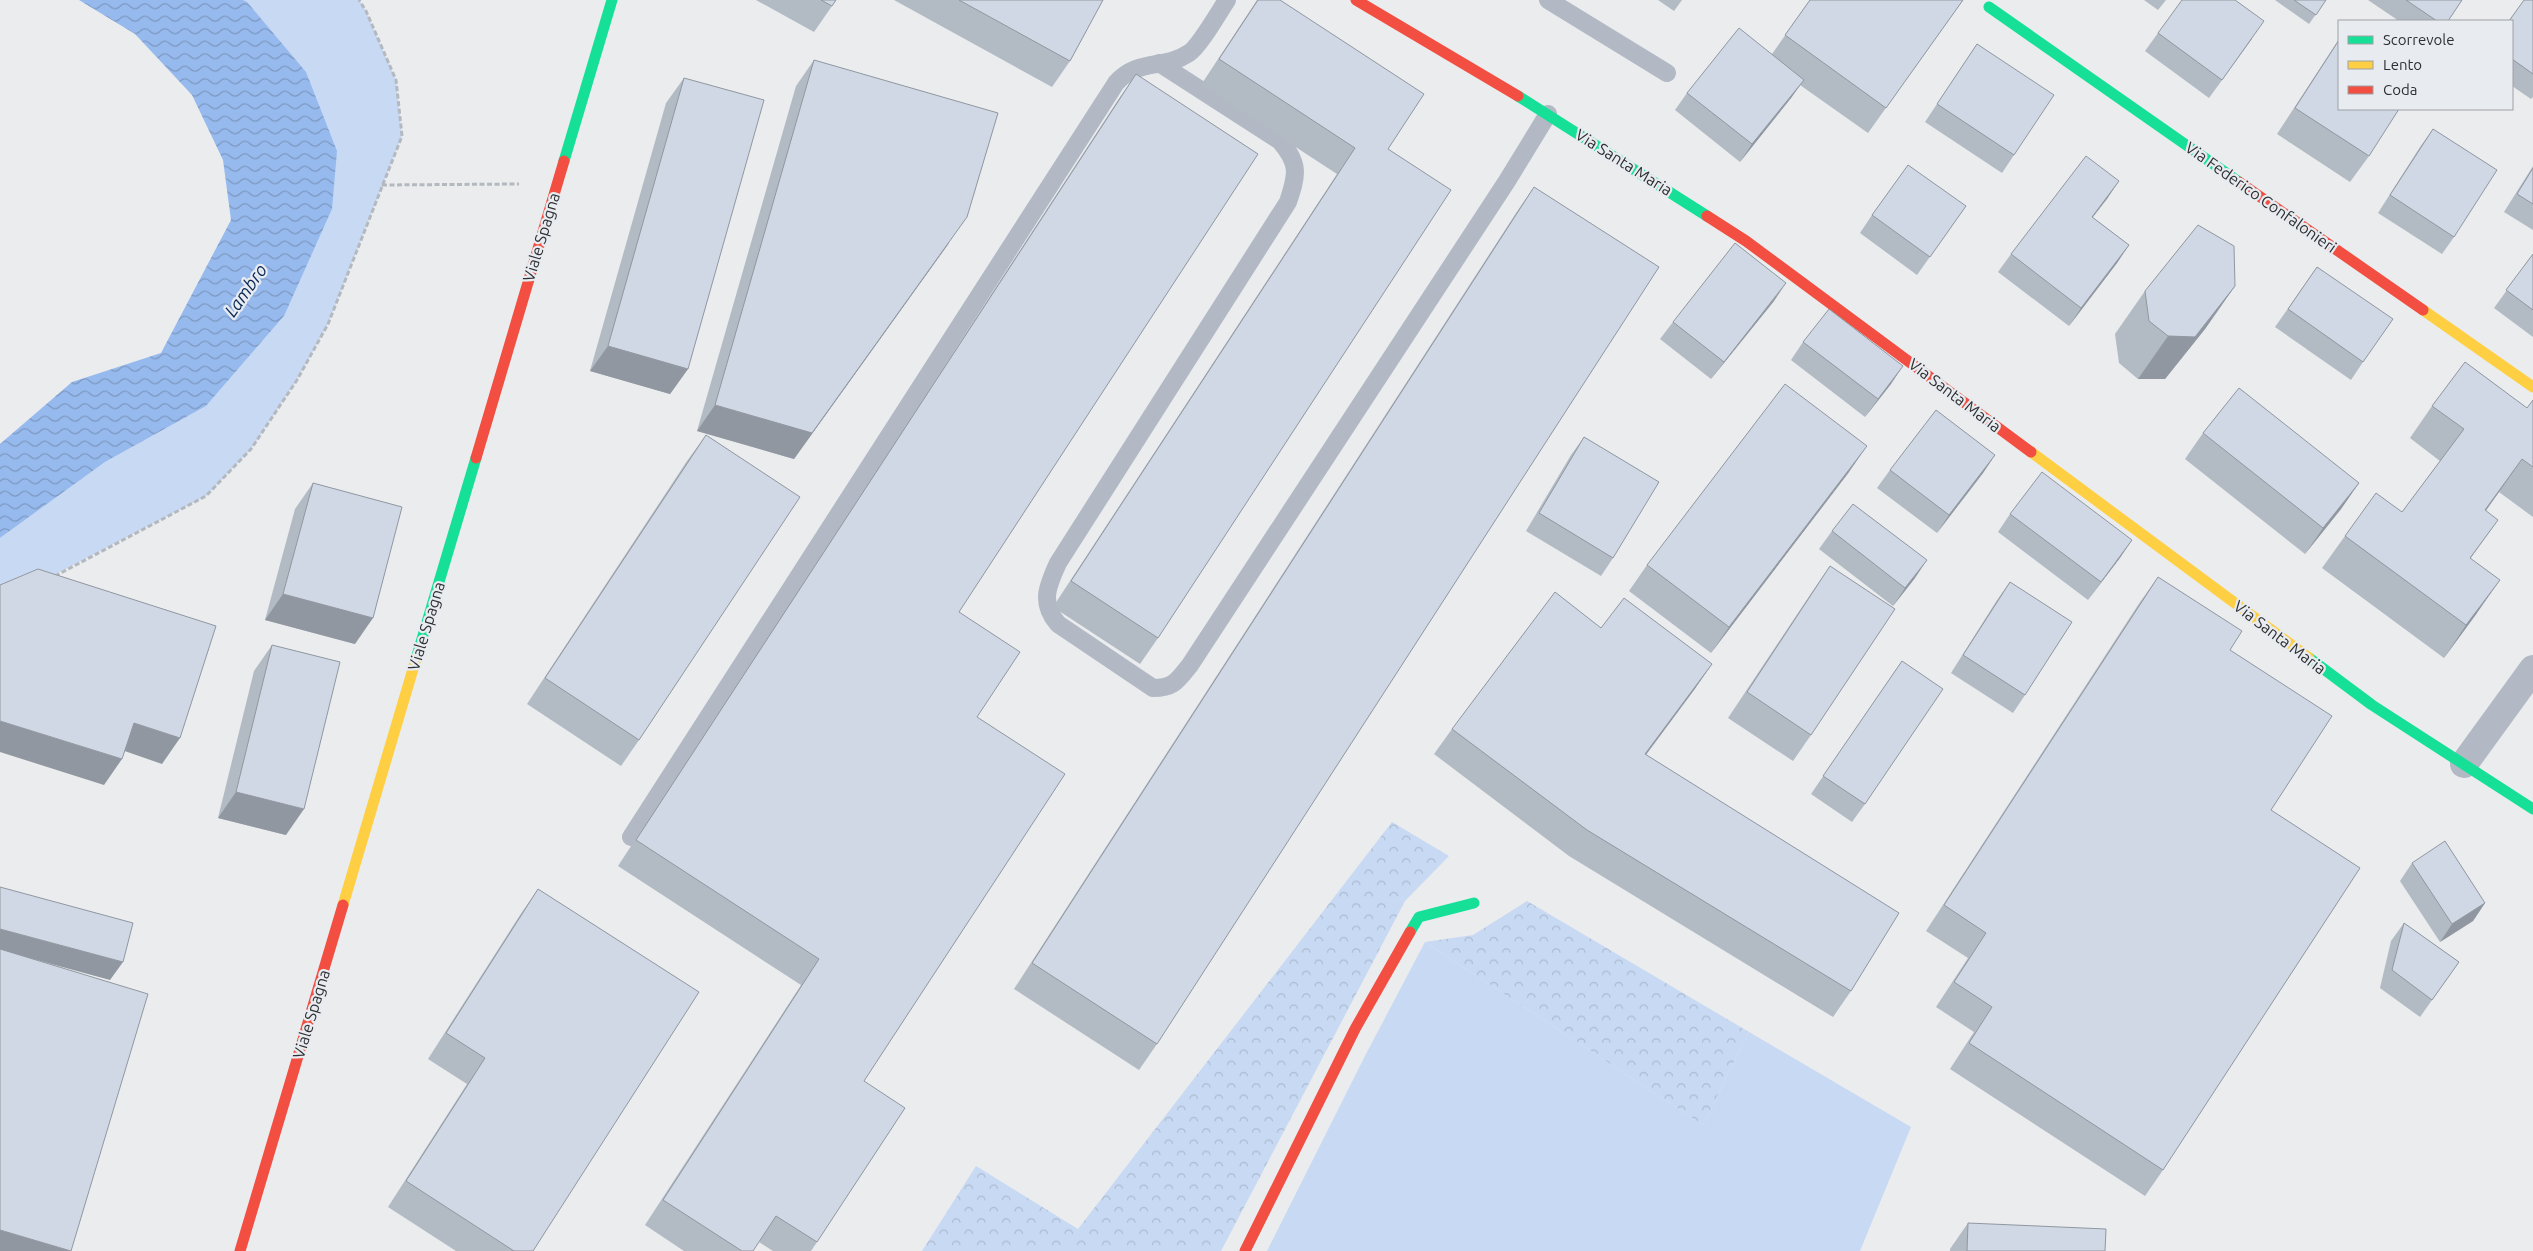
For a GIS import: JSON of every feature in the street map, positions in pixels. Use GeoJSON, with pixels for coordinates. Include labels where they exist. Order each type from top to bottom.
{"type":"FeatureCollection","features":[{"type":"Feature","properties":{"kind":"street","name":"Viale Spagna"},"geometry":{"type":"LineString","coordinates":[[240,1251],[612,0]]}},
{"type":"Feature","properties":{"kind":"street","name":"Via Santa Maria"},"geometry":{"type":"LineString","coordinates":[[1361,1],[1697,207],[1746,241],[2372,705],[2533,809]]}},
{"type":"Feature","properties":{"kind":"street","name":"Via Federico Confalonieri"},"geometry":{"type":"LineString","coordinates":[[1989,7],[2533,387]]}},
{"type":"Feature","properties":{"kind":"street"},"geometry":{"type":"LineString","coordinates":[[2464,764],[2533,669]]}},
{"type":"Feature","properties":{"kind":"street"},"geometry":{"type":"LineString","coordinates":[[1245,1251],[1355,1029],[1419,917],[1474,903]]}},
{"type":"Feature","properties":{"kind":"lane"},"geometry":{"type":"LineString","coordinates":[[631,837],[1116,83],[1126,72],[1174,61],[1191,52],[1227,0]]}},
{"type":"Feature","properties":{"kind":"lane"},"geometry":{"type":"LineString","coordinates":[[1548,0],[1667,73]]}},
{"type":"Feature","properties":{"kind":"lane"},"geometry":{"type":"LineString","coordinates":[[1159,63],[1280,141],[1292,155],[1296,170],[1288,202],[1058,563],[1048,588],[1046,603],[1050,614],[1058,624],[1153,688],[1167,688],[1178,680],[1190,665],[1548,114]]}},
{"type":"Feature","properties":{"kind":"path"},"geometry":{"type":"LineString","coordinates":[[49,579],[206,496],[251,448],[297,380],[328,324],[402,136],[396,80],[366,11],[359,0]]}},
{"type":"Feature","properties":{"kind":"path"},"geometry":{"type":"LineString","coordinates":[[382,185],[557,184]]}},
{"type":"Feature","properties":{"kind":"green space"},"geometry":{"type":"Polygon","coordinates":[[[243,0],[359,0],[366,11],[396,80],[402,136],[328,324],[297,380],[251,449],[206,496],[0,603],[0,538],[105,462],[206,406],[284,316],[247,2],[243,0]]]}},
{"type":"Feature","properties":{"kind":"green space"},"geometry":{"type":"Polygon","coordinates":[[[1392,822],[1449,856],[1405,901],[1221,1251],[922,1251],[976,1166],[1078,1229],[1392,822]]]}},
{"type":"Feature","properties":{"kind":"green space"},"geometry":{"type":"Polygon","coordinates":[[[1527,901],[1749,1032],[1703,1125],[1425,942],[1473,935],[1527,901]]]}},
{"type":"Feature","properties":{"kind":"green space"},"geometry":{"type":"Polygon","coordinates":[[[1425,942],[1703,1125],[1749,1032],[1911,1127],[1860,1251],[1267,1251],[1366,1054],[1425,942]]]}},
{"type":"Feature","properties":{"kind":"water","name":"Lambro"},"geometry":{"type":"Polygon","coordinates":[[[79,0],[243,0],[247,2],[306,72],[337,151],[332,209],[284,316],[206,406],[105,462],[0,538],[0,444],[72,382],[161,353],[231,220],[223,160],[192,95],[135,34],[79,0]]]}},
{"type":"Feature","properties":{"kind":"building"},"geometry":{"type":"Polygon","coordinates":[[[821,0],[836,0],[832,6],[821,0]]]}},
{"type":"Feature","properties":{"kind":"building"},"geometry":{"type":"Polygon","coordinates":[[[959,0],[1103,0],[1070,61],[959,0]]]}},
{"type":"Feature","properties":{"kind":"building"},"geometry":{"type":"Polygon","coordinates":[[[1258,0],[1280,0],[1424,94],[1388,149],[1451,190],[1158,638],[1071,581],[1355,148],[1219,59],[1258,0]]]}},
{"type":"Feature","properties":{"kind":"building"},"geometry":{"type":"Polygon","coordinates":[[[1810,0],[1963,0],[1886,108],[1785,35],[1810,0]]]}},
{"type":"Feature","properties":{"kind":"building"},"geometry":{"type":"Polygon","coordinates":[[[2182,0],[2235,0],[2264,21],[2222,80],[2158,33],[2182,0]]]}},
{"type":"Feature","properties":{"kind":"building"},"geometry":{"type":"Polygon","coordinates":[[[2294,0],[2326,0],[2316,15],[2294,0]]]}},
{"type":"Feature","properties":{"kind":"building"},"geometry":{"type":"Polygon","coordinates":[[[2406,0],[2462,0],[2449,20],[2436,20],[2406,0]]]}},
{"type":"Feature","properties":{"kind":"building"},"geometry":{"type":"Polygon","coordinates":[[[2524,0],[2533,0],[2533,74],[2513,60],[2513,20],[2510,20],[2524,0]]]}},
{"type":"Feature","properties":{"kind":"building"},"geometry":{"type":"Polygon","coordinates":[[[1739,28],[1804,80],[1752,144],[1687,93],[1739,28]]]}},
{"type":"Feature","properties":{"kind":"building"},"geometry":{"type":"Polygon","coordinates":[[[2338,42],[2338,110],[2398,110],[2369,156],[2295,108],[2338,42]]]}},
{"type":"Feature","properties":{"kind":"building"},"geometry":{"type":"Polygon","coordinates":[[[1977,44],[2054,95],[2014,155],[1937,104],[1977,44]]]}},
{"type":"Feature","properties":{"kind":"building"},"geometry":{"type":"Polygon","coordinates":[[[814,60],[998,113],[967,217],[812,433],[715,405],[814,60]]]}},
{"type":"Feature","properties":{"kind":"building"},"geometry":{"type":"Polygon","coordinates":[[[1136,74],[1258,154],[959,612],[1020,652],[977,717],[1065,774],[864,1081],[905,1108],[817,1242],[776,1216],[753,1251],[742,1251],[663,1200],[819,959],[636,840],[1136,74]]]}},
{"type":"Feature","properties":{"kind":"building"},"geometry":{"type":"Polygon","coordinates":[[[684,78],[764,100],[688,369],[608,346],[684,78]]]}},
{"type":"Feature","properties":{"kind":"building"},"geometry":{"type":"Polygon","coordinates":[[[2433,129],[2497,170],[2454,237],[2390,195],[2433,129]]]}},
{"type":"Feature","properties":{"kind":"building"},"geometry":{"type":"Polygon","coordinates":[[[2086,156],[2119,181],[2092,217],[2129,245],[2081,308],[2011,254],[2086,156]]]}},
{"type":"Feature","properties":{"kind":"building"},"geometry":{"type":"Polygon","coordinates":[[[1908,165],[1966,206],[1930,257],[1872,215],[1908,165]]]}},
{"type":"Feature","properties":{"kind":"building"},"geometry":{"type":"Polygon","coordinates":[[[2533,168],[2533,204],[2517,194],[2533,168]]]}},
{"type":"Feature","properties":{"kind":"building"},"geometry":{"type":"Polygon","coordinates":[[[1534,187],[1659,267],[1157,1044],[1032,963],[1534,187]]]}},
{"type":"Feature","properties":{"kind":"building"},"geometry":{"type":"Polygon","coordinates":[[[2198,225],[2234,246],[2235,286],[2195,337],[2168,336],[2149,321],[2145,291],[2198,225]]]}},
{"type":"Feature","properties":{"kind":"building"},"geometry":{"type":"Polygon","coordinates":[[[1735,243],[1786,283],[1724,362],[1673,322],[1735,243]]]}},
{"type":"Feature","properties":{"kind":"building"},"geometry":{"type":"Polygon","coordinates":[[[2533,254],[2533,310],[2506,290],[2533,254]]]}},
{"type":"Feature","properties":{"kind":"building"},"geometry":{"type":"Polygon","coordinates":[[[2317,267],[2393,319],[2363,362],[2288,309],[2317,267]]]}},
{"type":"Feature","properties":{"kind":"building"},"geometry":{"type":"Polygon","coordinates":[[[1829,309],[1903,366],[1878,399],[1803,342],[1829,309]]]}},
{"type":"Feature","properties":{"kind":"building"},"geometry":{"type":"Polygon","coordinates":[[[2465,362],[2527,408],[2533,400],[2533,467],[2522,459],[2485,510],[2498,520],[2470,558],[2500,580],[2466,625],[2345,536],[2376,493],[2402,512],[2464,429],[2432,406],[2465,362]]]}},
{"type":"Feature","properties":{"kind":"building"},"geometry":{"type":"Polygon","coordinates":[[[1785,384],[1867,446],[1729,627],[1647,565],[1785,384]]]}},
{"type":"Feature","properties":{"kind":"building"},"geometry":{"type":"Polygon","coordinates":[[[2239,388],[2359,483],[2323,528],[2203,433],[2239,388]]]}},
{"type":"Feature","properties":{"kind":"building"},"geometry":{"type":"Polygon","coordinates":[[[1936,410],[1995,455],[1949,515],[1890,470],[1936,410]]]}},
{"type":"Feature","properties":{"kind":"building"},"geometry":{"type":"Polygon","coordinates":[[[706,435],[800,497],[639,740],[545,678],[706,435]]]}},
{"type":"Feature","properties":{"kind":"building"},"geometry":{"type":"Polygon","coordinates":[[[1584,437],[1659,482],[1613,558],[1539,513],[1584,437]]]}},
{"type":"Feature","properties":{"kind":"building"},"geometry":{"type":"Polygon","coordinates":[[[2042,472],[2132,540],[2101,582],[2010,514],[2042,472]]]}},
{"type":"Feature","properties":{"kind":"building"},"geometry":{"type":"Polygon","coordinates":[[[313,483],[402,507],[373,618],[283,594],[313,483]]]}},
{"type":"Feature","properties":{"kind":"building"},"geometry":{"type":"Polygon","coordinates":[[[1853,504],[1927,560],[1905,588],[1832,531],[1853,504]]]}},
{"type":"Feature","properties":{"kind":"building"},"geometry":{"type":"Polygon","coordinates":[[[1830,566],[1895,609],[1811,735],[1747,692],[1830,566]]]}},
{"type":"Feature","properties":{"kind":"building"},"geometry":{"type":"Polygon","coordinates":[[[38,569],[216,626],[180,738],[134,723],[122,759],[0,721],[0,585],[38,569]]]}},
{"type":"Feature","properties":{"kind":"building"},"geometry":{"type":"Polygon","coordinates":[[[2158,577],[2242,631],[2230,650],[2332,716],[2271,810],[2360,868],[2163,1170],[1969,1043],[1992,1007],[1954,982],[1986,933],[1944,905],[2158,577]]]}},
{"type":"Feature","properties":{"kind":"building"},"geometry":{"type":"Polygon","coordinates":[[[2010,582],[2072,622],[2025,695],[1963,655],[2010,582]]]}},
{"type":"Feature","properties":{"kind":"building"},"geometry":{"type":"Polygon","coordinates":[[[1555,592],[1601,628],[1624,598],[1712,664],[1645,754],[1899,913],[1851,991],[1587,830],[1452,729],[1555,592]]]}},
{"type":"Feature","properties":{"kind":"building"},"geometry":{"type":"Polygon","coordinates":[[[272,645],[340,662],[304,809],[236,792],[272,645]]]}},
{"type":"Feature","properties":{"kind":"building"},"geometry":{"type":"Polygon","coordinates":[[[1902,661],[1943,689],[1865,804],[1823,776],[1902,661]]]}},
{"type":"Feature","properties":{"kind":"building"},"geometry":{"type":"Polygon","coordinates":[[[2445,841],[2485,903],[2452,924],[2412,863],[2445,841]]]}},
{"type":"Feature","properties":{"kind":"building"},"geometry":{"type":"Polygon","coordinates":[[[0,887],[133,923],[123,962],[0,929],[0,887]]]}},
{"type":"Feature","properties":{"kind":"building"},"geometry":{"type":"Polygon","coordinates":[[[538,889],[699,992],[533,1251],[514,1251],[406,1181],[485,1058],[446,1033],[538,889]]]}},
{"type":"Feature","properties":{"kind":"building"},"geometry":{"type":"Polygon","coordinates":[[[2404,923],[2459,962],[2432,1000],[2392,970],[2404,923]]]}},
{"type":"Feature","properties":{"kind":"building"},"geometry":{"type":"Polygon","coordinates":[[[0,949],[148,994],[71,1251],[0,1230],[0,949]]]}},
{"type":"Feature","properties":{"kind":"building"},"geometry":{"type":"Polygon","coordinates":[[[1968,1223],[2106,1229],[2105,1251],[1967,1251],[1968,1223]]]}},
{"type":"Feature","properties":{"kind":"traffic: fast"},"geometry":{"type":"LineString","coordinates":[[564,161],[612,0]]}},
{"type":"Feature","properties":{"kind":"traffic: fast"},"geometry":{"type":"LineString","coordinates":[[1989,7],[2239,182]]}},
{"type":"Feature","properties":{"kind":"traffic: fast"},"geometry":{"type":"LineString","coordinates":[[1518,96],[1707,216]]}},
{"type":"Feature","properties":{"kind":"traffic: fast"},"geometry":{"type":"LineString","coordinates":[[416,659],[476,458]]}},
{"type":"Feature","properties":{"kind":"traffic: fast"},"geometry":{"type":"LineString","coordinates":[[2309,658],[2372,705],[2533,809]]}},
{"type":"Feature","properties":{"kind":"traffic: fast"},"geometry":{"type":"LineString","coordinates":[[1410,932],[1419,917],[1474,903]]}},
{"type":"Feature","properties":{"kind":"traffic: slow"},"geometry":{"type":"LineString","coordinates":[[2423,310],[2533,387]]}},
{"type":"Feature","properties":{"kind":"traffic: slow"},"geometry":{"type":"LineString","coordinates":[[2031,452],[2309,658]]}},
{"type":"Feature","properties":{"kind":"traffic: slow"},"geometry":{"type":"LineString","coordinates":[[343,905],[416,659]]}},
{"type":"Feature","properties":{"kind":"traffic: jam"},"geometry":{"type":"LineString","coordinates":[[1356,0],[1518,96]]}},
{"type":"Feature","properties":{"kind":"traffic: jam"},"geometry":{"type":"LineString","coordinates":[[476,458],[564,161]]}},
{"type":"Feature","properties":{"kind":"traffic: jam"},"geometry":{"type":"LineString","coordinates":[[2239,182],[2423,310]]}},
{"type":"Feature","properties":{"kind":"traffic: jam"},"geometry":{"type":"LineString","coordinates":[[1707,216],[1746,241],[2031,452]]}},
{"type":"Feature","properties":{"kind":"traffic: jam"},"geometry":{"type":"LineString","coordinates":[[240,1251],[343,905]]}},
{"type":"Feature","properties":{"kind":"traffic: jam"},"geometry":{"type":"LineString","coordinates":[[1245,1251],[1355,1029],[1410,932]]}}]}
